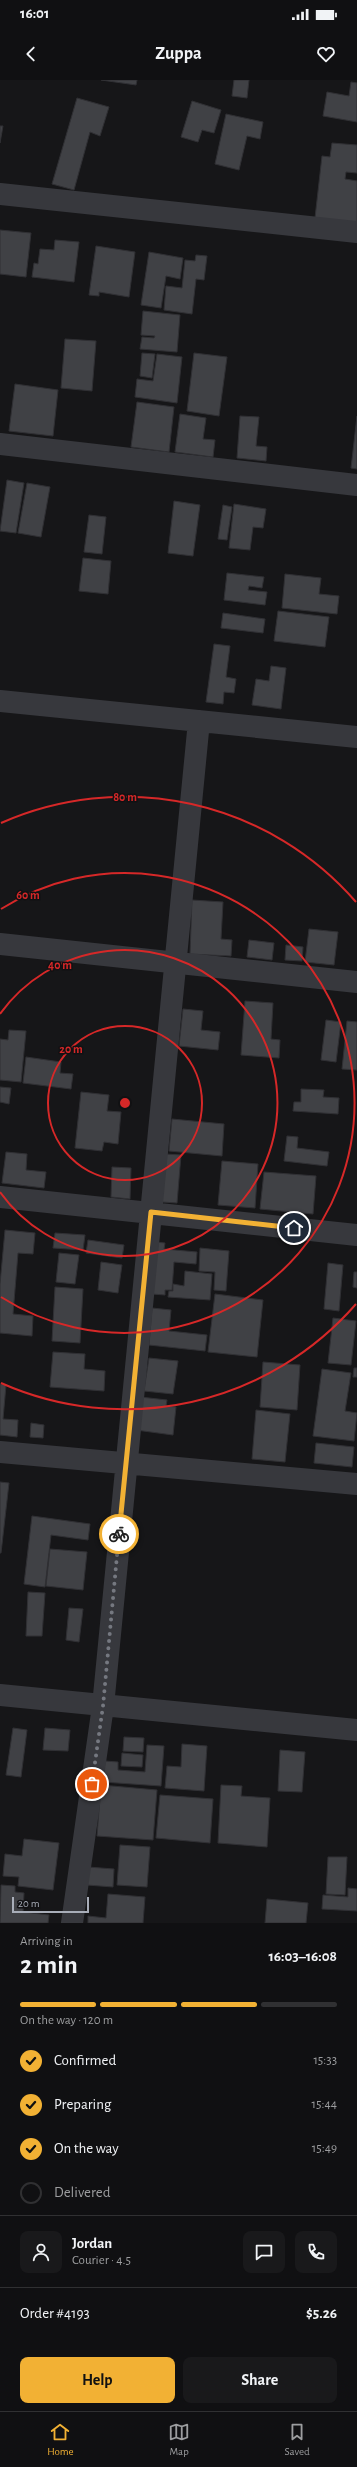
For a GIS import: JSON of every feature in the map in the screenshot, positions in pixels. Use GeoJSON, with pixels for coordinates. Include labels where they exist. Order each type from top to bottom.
{"type":"FeatureCollection","features":[{"type":"Feature","properties":{"kind":"street"},"geometry":{"type":"LineString","coordinates":[[0,194],[357,232]]}},
{"type":"Feature","properties":{"kind":"street"},"geometry":{"type":"LineString","coordinates":[[0,444],[357,485]]}},
{"type":"Feature","properties":{"kind":"street"},"geometry":{"type":"LineString","coordinates":[[0,701],[357,737]]}},
{"type":"Feature","properties":{"kind":"street"},"geometry":{"type":"LineString","coordinates":[[72,1923],[103,1706],[199,721]]}},
{"type":"Feature","properties":{"kind":"street"},"geometry":{"type":"LineString","coordinates":[[0,944],[357,982]]}},
{"type":"Feature","properties":{"kind":"street"},"geometry":{"type":"LineString","coordinates":[[0,1197],[357,1235]]}},
{"type":"Feature","properties":{"kind":"street"},"geometry":{"type":"LineString","coordinates":[[0,1452],[357,1484]]}},
{"type":"Feature","properties":{"kind":"street"},"geometry":{"type":"LineString","coordinates":[[0,1695],[357,1730]]}},
{"type":"Feature","properties":{"kind":"building"},"geometry":{"type":"Polygon","coordinates":[[[101,80],[137,80],[136,85],[101,80]]]}},
{"type":"Feature","properties":{"kind":"building"},"geometry":{"type":"Polygon","coordinates":[[[234,80],[249,80],[247,98],[232,96],[234,80]]]}},
{"type":"Feature","properties":{"kind":"building"},"geometry":{"type":"Polygon","coordinates":[[[351,82],[357,83],[357,122],[323,116],[327,92],[349,96],[351,82]]]}},
{"type":"Feature","properties":{"kind":"building"},"geometry":{"type":"Polygon","coordinates":[[[77,98],[109,107],[100,136],[90,132],[74,190],[52,184],[77,98]]]}},
{"type":"Feature","properties":{"kind":"building"},"geometry":{"type":"Polygon","coordinates":[[[192,101],[221,110],[214,133],[202,130],[198,142],[181,137],[192,101]]]}},
{"type":"Feature","properties":{"kind":"building"},"geometry":{"type":"Polygon","coordinates":[[[226,114],[263,122],[260,139],[247,136],[239,170],[215,164],[226,114]]]}},
{"type":"Feature","properties":{"kind":"building"},"geometry":{"type":"Polygon","coordinates":[[[0,126],[3,126],[0,143],[0,126]]]}},
{"type":"Feature","properties":{"kind":"building"},"geometry":{"type":"Polygon","coordinates":[[[332,143],[357,145],[357,173],[346,172],[345,179],[357,181],[357,223],[315,218],[322,156],[330,157],[332,143]]]}},
{"type":"Feature","properties":{"kind":"building"},"geometry":{"type":"Polygon","coordinates":[[[0,230],[31,233],[26,277],[0,274],[0,230]]]}},
{"type":"Feature","properties":{"kind":"building"},"geometry":{"type":"Polygon","coordinates":[[[55,240],[79,242],[74,282],[32,277],[34,263],[38,264],[40,249],[54,250],[55,240]]]}},
{"type":"Feature","properties":{"kind":"building"},"geometry":{"type":"Polygon","coordinates":[[[96,246],[135,252],[129,297],[99,292],[99,296],[89,295],[96,246]]]}},
{"type":"Feature","properties":{"kind":"building"},"geometry":{"type":"Polygon","coordinates":[[[149,252],[183,258],[180,279],[166,276],[161,308],[141,305],[149,252]]]}},
{"type":"Feature","properties":{"kind":"building"},"geometry":{"type":"Polygon","coordinates":[[[196,255],[207,256],[204,280],[196,279],[192,314],[164,310],[166,286],[182,288],[185,260],[195,261],[196,255]]]}},
{"type":"Feature","properties":{"kind":"building"},"geometry":{"type":"Polygon","coordinates":[[[143,311],[180,315],[177,352],[140,349],[142,337],[154,338],[155,336],[141,335],[143,311]]]}},
{"type":"Feature","properties":{"kind":"building"},"geometry":{"type":"Polygon","coordinates":[[[65,339],[96,341],[92,391],[61,388],[65,339]]]}},
{"type":"Feature","properties":{"kind":"building"},"geometry":{"type":"Polygon","coordinates":[[[142,353],[155,354],[152,378],[140,376],[142,353]]]}},
{"type":"Feature","properties":{"kind":"building"},"geometry":{"type":"Polygon","coordinates":[[[194,353],[227,357],[219,416],[187,411],[194,353]]]}},
{"type":"Feature","properties":{"kind":"building"},"geometry":{"type":"Polygon","coordinates":[[[157,354],[182,357],[177,403],[135,397],[137,379],[153,381],[157,354]]]}},
{"type":"Feature","properties":{"kind":"building"},"geometry":{"type":"Polygon","coordinates":[[[15,384],[58,390],[53,436],[9,431],[15,384]]]}},
{"type":"Feature","properties":{"kind":"building"},"geometry":{"type":"Polygon","coordinates":[[[137,402],[174,407],[169,452],[131,447],[137,402]]]}},
{"type":"Feature","properties":{"kind":"building"},"geometry":{"type":"Polygon","coordinates":[[[180,414],[206,418],[203,439],[215,440],[213,457],[175,452],[180,414]]]}},
{"type":"Feature","properties":{"kind":"building"},"geometry":{"type":"Polygon","coordinates":[[[240,416],[259,417],[256,446],[267,447],[266,461],[237,458],[240,416]]]}},
{"type":"Feature","properties":{"kind":"building"},"geometry":{"type":"Polygon","coordinates":[[[357,416],[357,469],[351,468],[357,416]]]}},
{"type":"Feature","properties":{"kind":"building"},"geometry":{"type":"Polygon","coordinates":[[[7,480],[24,483],[16,533],[0,531],[7,480]]]}},
{"type":"Feature","properties":{"kind":"building"},"geometry":{"type":"Polygon","coordinates":[[[27,483],[50,487],[41,537],[18,533],[27,483]]]}},
{"type":"Feature","properties":{"kind":"building"},"geometry":{"type":"Polygon","coordinates":[[[174,501],[200,505],[193,556],[168,553],[174,501]]]}},
{"type":"Feature","properties":{"kind":"building"},"geometry":{"type":"Polygon","coordinates":[[[234,504],[266,509],[263,528],[253,527],[250,550],[229,548],[234,504]]]}},
{"type":"Feature","properties":{"kind":"building"},"geometry":{"type":"Polygon","coordinates":[[[223,505],[232,507],[227,540],[218,539],[223,505]]]}},
{"type":"Feature","properties":{"kind":"building"},"geometry":{"type":"Polygon","coordinates":[[[89,515],[106,517],[102,554],[84,552],[89,515]]]}},
{"type":"Feature","properties":{"kind":"building"},"geometry":{"type":"Polygon","coordinates":[[[83,558],[111,561],[108,594],[79,591],[83,558]]]}},
{"type":"Feature","properties":{"kind":"building"},"geometry":{"type":"Polygon","coordinates":[[[227,573],[264,577],[262,588],[249,586],[248,590],[267,592],[265,605],[224,600],[227,573]]]}},
{"type":"Feature","properties":{"kind":"building"},"geometry":{"type":"Polygon","coordinates":[[[285,574],[321,578],[319,594],[339,596],[337,614],[282,608],[285,574]]]}},
{"type":"Feature","properties":{"kind":"building"},"geometry":{"type":"Polygon","coordinates":[[[278,611],[329,617],[325,647],[274,641],[278,611]]]}},
{"type":"Feature","properties":{"kind":"building"},"geometry":{"type":"Polygon","coordinates":[[[223,613],[265,619],[263,633],[221,628],[223,613]]]}},
{"type":"Feature","properties":{"kind":"building"},"geometry":{"type":"Polygon","coordinates":[[[214,644],[230,646],[226,677],[236,679],[234,693],[224,692],[223,704],[206,702],[214,644]]]}},
{"type":"Feature","properties":{"kind":"building"},"geometry":{"type":"Polygon","coordinates":[[[271,666],[286,668],[281,709],[252,705],[256,679],[269,681],[271,666]]]}},
{"type":"Feature","properties":{"kind":"building"},"geometry":{"type":"Polygon","coordinates":[[[192,900],[223,902],[221,939],[232,940],[231,956],[190,954],[192,900]]]}},
{"type":"Feature","properties":{"kind":"building"},"geometry":{"type":"Polygon","coordinates":[[[309,929],[338,932],[334,965],[305,962],[309,929]]]}},
{"type":"Feature","properties":{"kind":"building"},"geometry":{"type":"Polygon","coordinates":[[[249,940],[274,943],[272,960],[247,957],[249,940]]]}},
{"type":"Feature","properties":{"kind":"building"},"geometry":{"type":"Polygon","coordinates":[[[286,945],[303,947],[302,961],[285,960],[286,945]]]}},
{"type":"Feature","properties":{"kind":"building"},"geometry":{"type":"Polygon","coordinates":[[[245,1001],[273,1003],[271,1039],[280,1040],[279,1058],[241,1055],[245,1001]]]}},
{"type":"Feature","properties":{"kind":"building"},"geometry":{"type":"Polygon","coordinates":[[[183,1009],[203,1011],[201,1030],[220,1032],[218,1050],[179,1046],[183,1009]]]}},
{"type":"Feature","properties":{"kind":"building"},"geometry":{"type":"Polygon","coordinates":[[[326,1020],[341,1022],[336,1062],[321,1060],[326,1020]]]}},
{"type":"Feature","properties":{"kind":"building"},"geometry":{"type":"Polygon","coordinates":[[[347,1021],[357,1022],[357,1070],[342,1069],[347,1021]]]}},
{"type":"Feature","properties":{"kind":"building"},"geometry":{"type":"Polygon","coordinates":[[[9,1030],[26,1031],[21,1082],[0,1080],[0,1039],[8,1040],[9,1030]]]}},
{"type":"Feature","properties":{"kind":"building"},"geometry":{"type":"Polygon","coordinates":[[[26,1057],[61,1062],[60,1073],[73,1074],[71,1089],[23,1083],[26,1057]]]}},
{"type":"Feature","properties":{"kind":"building"},"geometry":{"type":"Polygon","coordinates":[[[0,1087],[11,1088],[9,1104],[0,1102],[0,1087]]]}},
{"type":"Feature","properties":{"kind":"building"},"geometry":{"type":"Polygon","coordinates":[[[301,1089],[324,1090],[323,1097],[339,1098],[338,1114],[293,1111],[294,1102],[301,1102],[301,1089]]]}},
{"type":"Feature","properties":{"kind":"building"},"geometry":{"type":"Polygon","coordinates":[[[81,1092],[109,1095],[107,1111],[121,1112],[118,1144],[104,1142],[102,1151],[75,1148],[81,1092]]]}},
{"type":"Feature","properties":{"kind":"building"},"geometry":{"type":"Polygon","coordinates":[[[172,1119],[224,1124],[222,1156],[169,1151],[172,1119]]]}},
{"type":"Feature","properties":{"kind":"building"},"geometry":{"type":"Polygon","coordinates":[[[287,1136],[298,1137],[297,1148],[329,1152],[327,1166],[284,1161],[287,1136]]]}},
{"type":"Feature","properties":{"kind":"building"},"geometry":{"type":"Polygon","coordinates":[[[6,1152],[27,1154],[26,1170],[46,1172],[44,1188],[2,1183],[6,1152]]]}},
{"type":"Feature","properties":{"kind":"building"},"geometry":{"type":"Polygon","coordinates":[[[165,1154],[181,1155],[177,1203],[162,1202],[165,1154]]]}},
{"type":"Feature","properties":{"kind":"building"},"geometry":{"type":"Polygon","coordinates":[[[222,1161],[258,1164],[255,1208],[218,1205],[222,1161]]]}},
{"type":"Feature","properties":{"kind":"building"},"geometry":{"type":"Polygon","coordinates":[[[112,1167],[131,1168],[130,1199],[111,1197],[112,1167]]]}},
{"type":"Feature","properties":{"kind":"building"},"geometry":{"type":"Polygon","coordinates":[[[264,1172],[316,1176],[313,1214],[260,1209],[264,1172]]]}},
{"type":"Feature","properties":{"kind":"building"},"geometry":{"type":"Polygon","coordinates":[[[5,1230],[35,1233],[33,1254],[18,1253],[13,1314],[33,1316],[32,1336],[0,1333],[0,1284],[5,1230]]]}},
{"type":"Feature","properties":{"kind":"building"},"geometry":{"type":"Polygon","coordinates":[[[55,1233],[85,1235],[83,1250],[53,1248],[55,1233]]]}},
{"type":"Feature","properties":{"kind":"building"},"geometry":{"type":"Polygon","coordinates":[[[88,1240],[124,1245],[122,1258],[86,1253],[88,1240]]]}},
{"type":"Feature","properties":{"kind":"building"},"geometry":{"type":"Polygon","coordinates":[[[155,1242],[165,1243],[164,1249],[197,1252],[196,1264],[174,1262],[172,1290],[165,1290],[165,1295],[152,1294],[155,1242]]]}},
{"type":"Feature","properties":{"kind":"building"},"geometry":{"type":"Polygon","coordinates":[[[200,1248],[229,1251],[226,1291],[214,1290],[215,1272],[199,1271],[200,1248]]]}},
{"type":"Feature","properties":{"kind":"building"},"geometry":{"type":"Polygon","coordinates":[[[59,1253],[79,1255],[75,1284],[56,1282],[59,1253]]]}},
{"type":"Feature","properties":{"kind":"building"},"geometry":{"type":"Polygon","coordinates":[[[101,1262],[122,1265],[118,1293],[98,1290],[101,1262]]]}},
{"type":"Feature","properties":{"kind":"building"},"geometry":{"type":"Polygon","coordinates":[[[328,1263],[343,1265],[339,1311],[324,1309],[328,1263]]]}},
{"type":"Feature","properties":{"kind":"building"},"geometry":{"type":"Polygon","coordinates":[[[185,1271],[212,1274],[210,1300],[168,1297],[169,1291],[173,1291],[173,1284],[184,1286],[185,1271]]]}},
{"type":"Feature","properties":{"kind":"building"},"geometry":{"type":"Polygon","coordinates":[[[354,1272],[357,1272],[357,1288],[353,1287],[354,1272]]]}},
{"type":"Feature","properties":{"kind":"building"},"geometry":{"type":"Polygon","coordinates":[[[55,1287],[83,1289],[80,1343],[52,1341],[55,1287]]]}},
{"type":"Feature","properties":{"kind":"building"},"geometry":{"type":"Polygon","coordinates":[[[215,1294],[263,1300],[257,1357],[208,1352],[215,1294]]]}},
{"type":"Feature","properties":{"kind":"building"},"geometry":{"type":"Polygon","coordinates":[[[152,1308],[171,1310],[169,1331],[207,1335],[205,1351],[149,1345],[152,1308]]]}},
{"type":"Feature","properties":{"kind":"building"},"geometry":{"type":"Polygon","coordinates":[[[333,1318],[356,1321],[351,1365],[328,1363],[333,1318]]]}},
{"type":"Feature","properties":{"kind":"building"},"geometry":{"type":"Polygon","coordinates":[[[53,1352],[85,1354],[84,1369],[105,1371],[104,1391],[50,1387],[53,1352]]]}},
{"type":"Feature","properties":{"kind":"building"},"geometry":{"type":"Polygon","coordinates":[[[149,1358],[178,1361],[173,1394],[144,1391],[149,1358]]]}},
{"type":"Feature","properties":{"kind":"building"},"geometry":{"type":"Polygon","coordinates":[[[263,1362],[300,1365],[297,1410],[260,1407],[263,1362]]]}},
{"type":"Feature","properties":{"kind":"building"},"geometry":{"type":"Polygon","coordinates":[[[354,1368],[357,1368],[357,1377],[353,1377],[354,1368]]]}},
{"type":"Feature","properties":{"kind":"building"},"geometry":{"type":"Polygon","coordinates":[[[322,1369],[351,1373],[345,1411],[357,1413],[354,1441],[313,1436],[322,1369]]]}},
{"type":"Feature","properties":{"kind":"building"},"geometry":{"type":"Polygon","coordinates":[[[0,1384],[6,1385],[3,1419],[18,1420],[17,1437],[0,1435],[0,1384]]]}},
{"type":"Feature","properties":{"kind":"building"},"geometry":{"type":"Polygon","coordinates":[[[140,1397],[167,1400],[166,1406],[176,1407],[173,1435],[136,1430],[140,1397]]]}},
{"type":"Feature","properties":{"kind":"building"},"geometry":{"type":"Polygon","coordinates":[[[256,1410],[290,1414],[285,1462],[252,1459],[256,1410]]]}},
{"type":"Feature","properties":{"kind":"building"},"geometry":{"type":"Polygon","coordinates":[[[31,1423],[44,1425],[43,1438],[30,1437],[31,1423]]]}},
{"type":"Feature","properties":{"kind":"building"},"geometry":{"type":"Polygon","coordinates":[[[316,1443],[354,1447],[352,1467],[314,1463],[316,1443]]]}},
{"type":"Feature","properties":{"kind":"building"},"geometry":{"type":"Polygon","coordinates":[[[0,1482],[9,1483],[1,1553],[0,1553],[0,1482]]]}},
{"type":"Feature","properties":{"kind":"building"},"geometry":{"type":"Polygon","coordinates":[[[32,1516],[90,1524],[88,1540],[51,1535],[45,1587],[24,1584],[32,1516]]]}},
{"type":"Feature","properties":{"kind":"building"},"geometry":{"type":"Polygon","coordinates":[[[50,1549],[87,1552],[83,1590],[46,1586],[50,1549]]]}},
{"type":"Feature","properties":{"kind":"building"},"geometry":{"type":"Polygon","coordinates":[[[28,1592],[45,1593],[42,1636],[26,1636],[28,1592]]]}},
{"type":"Feature","properties":{"kind":"building"},"geometry":{"type":"Polygon","coordinates":[[[69,1608],[83,1609],[79,1642],[66,1640],[69,1608]]]}},
{"type":"Feature","properties":{"kind":"building"},"geometry":{"type":"Polygon","coordinates":[[[13,1728],[27,1730],[21,1777],[6,1775],[13,1728]]]}},
{"type":"Feature","properties":{"kind":"building"},"geometry":{"type":"Polygon","coordinates":[[[45,1728],[70,1730],[68,1751],[43,1750],[45,1728]]]}},
{"type":"Feature","properties":{"kind":"building"},"geometry":{"type":"Polygon","coordinates":[[[124,1737],[144,1738],[143,1752],[123,1751],[124,1737]]]}},
{"type":"Feature","properties":{"kind":"building"},"geometry":{"type":"Polygon","coordinates":[[[182,1744],[207,1746],[204,1791],[165,1788],[167,1766],[181,1767],[182,1744]]]}},
{"type":"Feature","properties":{"kind":"building"},"geometry":{"type":"Polygon","coordinates":[[[147,1745],[164,1746],[161,1786],[103,1782],[105,1761],[118,1762],[118,1770],[145,1772],[147,1745]]]}},
{"type":"Feature","properties":{"kind":"building"},"geometry":{"type":"Polygon","coordinates":[[[280,1750],[305,1752],[302,1792],[278,1791],[280,1750]]]}},
{"type":"Feature","properties":{"kind":"building"},"geometry":{"type":"Polygon","coordinates":[[[122,1753],[143,1755],[142,1767],[121,1766],[122,1753]]]}},
{"type":"Feature","properties":{"kind":"building"},"geometry":{"type":"Polygon","coordinates":[[[101,1785],[157,1790],[153,1840],[97,1836],[101,1785]]]}},
{"type":"Feature","properties":{"kind":"building"},"geometry":{"type":"Polygon","coordinates":[[[221,1785],[242,1786],[241,1796],[270,1798],[267,1847],[218,1843],[221,1785]]]}},
{"type":"Feature","properties":{"kind":"building"},"geometry":{"type":"Polygon","coordinates":[[[160,1795],[213,1799],[210,1843],[156,1838],[160,1795]]]}},
{"type":"Feature","properties":{"kind":"building"},"geometry":{"type":"Polygon","coordinates":[[[24,1839],[59,1843],[53,1890],[18,1886],[19,1877],[3,1876],[5,1854],[22,1856],[24,1839]]]}},
{"type":"Feature","properties":{"kind":"building"},"geometry":{"type":"Polygon","coordinates":[[[120,1845],[150,1847],[147,1887],[117,1885],[120,1845]]]}},
{"type":"Feature","properties":{"kind":"building"},"geometry":{"type":"Polygon","coordinates":[[[328,1857],[347,1857],[345,1895],[326,1894],[328,1857]]]}},
{"type":"Feature","properties":{"kind":"building"},"geometry":{"type":"Polygon","coordinates":[[[88,1867],[114,1869],[113,1887],[87,1885],[88,1867]]]}},
{"type":"Feature","properties":{"kind":"building"},"geometry":{"type":"Polygon","coordinates":[[[1,1885],[15,1886],[15,1892],[24,1893],[23,1912],[49,1915],[48,1923],[0,1923],[1,1885]]]}},
{"type":"Feature","properties":{"kind":"building"},"geometry":{"type":"Polygon","coordinates":[[[348,1888],[357,1889],[357,1911],[322,1909],[323,1895],[348,1897],[348,1888]]]}},
{"type":"Feature","properties":{"kind":"building"},"geometry":{"type":"Polygon","coordinates":[[[108,1894],[145,1897],[143,1923],[88,1923],[88,1916],[106,1918],[108,1894]]]}},
{"type":"Feature","properties":{"kind":"building"},"geometry":{"type":"Polygon","coordinates":[[[267,1899],[308,1903],[306,1923],[265,1923],[267,1899]]]}},
{"type":"Feature","properties":{"kind":"way so far"},"geometry":{"type":"LineString","coordinates":[[92,1784],[103,1706],[119,1534]]}},
{"type":"Feature","properties":{"kind":"route"},"geometry":{"type":"LineString","coordinates":[[119,1534],[151,1212],[294,1228]]}}]}
